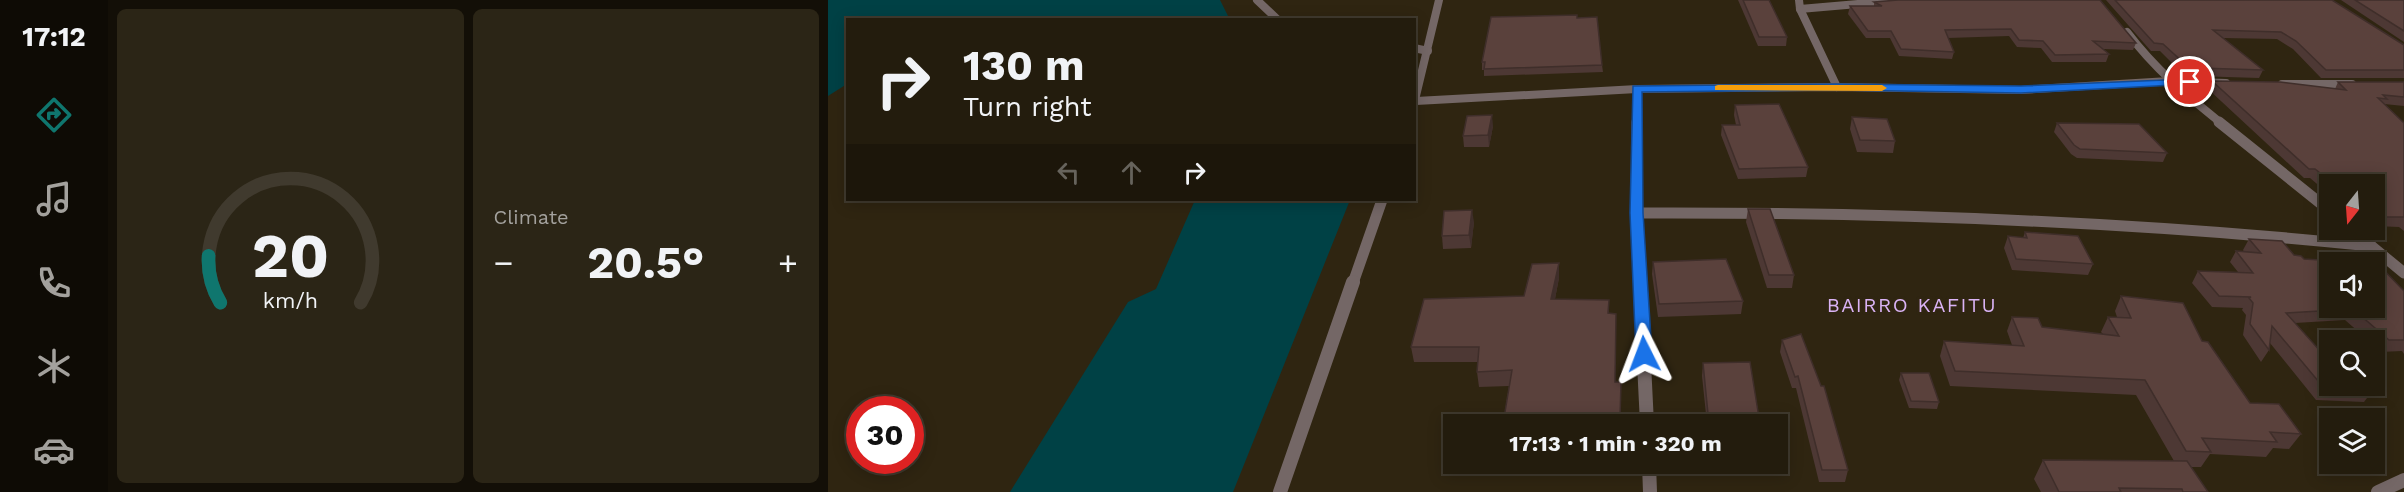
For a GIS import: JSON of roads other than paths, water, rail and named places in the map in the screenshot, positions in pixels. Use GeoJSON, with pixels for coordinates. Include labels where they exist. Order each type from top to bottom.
{"type":"FeatureCollection","features":[{"type":"Feature","properties":{"kind":"street"},"geometry":{"type":"LineString","coordinates":[[1257,0],[1276,18]]}},
{"type":"Feature","properties":{"kind":"street"},"geometry":{"type":"LineString","coordinates":[[1416,99],[1439,0]]}},
{"type":"Feature","properties":{"kind":"street"},"geometry":{"type":"LineString","coordinates":[[1837,87],[1800,5],[1904,0]]}},
{"type":"Feature","properties":{"kind":"street"},"geometry":{"type":"LineString","coordinates":[[2122,26],[2146,57],[2169,81],[2319,202]]}},
{"type":"Feature","properties":{"kind":"street"},"geometry":{"type":"LineString","coordinates":[[1416,48],[1428,51]]}},
{"type":"Feature","properties":{"kind":"street"},"geometry":{"type":"LineString","coordinates":[[1416,103],[1637,89],[1837,87],[2021,90],[2169,81],[2240,83]]}},
{"type":"Feature","properties":{"kind":"street"},"geometry":{"type":"LineString","coordinates":[[2276,84],[2367,84]]}},
{"type":"Feature","properties":{"kind":"street"},"geometry":{"type":"LineString","coordinates":[[1637,89],[1637,213],[1647,414]]}},
{"type":"Feature","properties":{"kind":"street"},"geometry":{"type":"LineString","coordinates":[[1280,492],[1382,201]]}},
{"type":"Feature","properties":{"kind":"street"},"geometry":{"type":"LineString","coordinates":[[1637,213],[1757,212],[1998,219],[2247,232],[2371,246]]}},
{"type":"Feature","properties":{"kind":"street"},"geometry":{"type":"LineString","coordinates":[[2364,240],[2404,273]]}},
{"type":"Feature","properties":{"kind":"street"},"geometry":{"type":"LineString","coordinates":[[1649,474],[1650,492]]}},
{"type":"Feature","properties":{"kind":"street"},"geometry":{"type":"LineString","coordinates":[[2378,492],[2404,480]]}},
{"type":"Feature","properties":{"kind":"water"},"geometry":{"type":"Polygon","coordinates":[[[828,0],[1220,0],[1229,18],[958,16],[956,18],[846,18],[846,85],[828,96],[828,0]]]}},
{"type":"Feature","properties":{"kind":"water"},"geometry":{"type":"Polygon","coordinates":[[[1195,201],[1350,201],[1233,492],[1010,492],[1128,302],[1156,289],[1195,201]]]}},
{"type":"Feature","properties":{"kind":"district","name":"BAIRRO KAFITU"},"geometry":{"type":"Point","coordinates":[1912,305]}}]}
